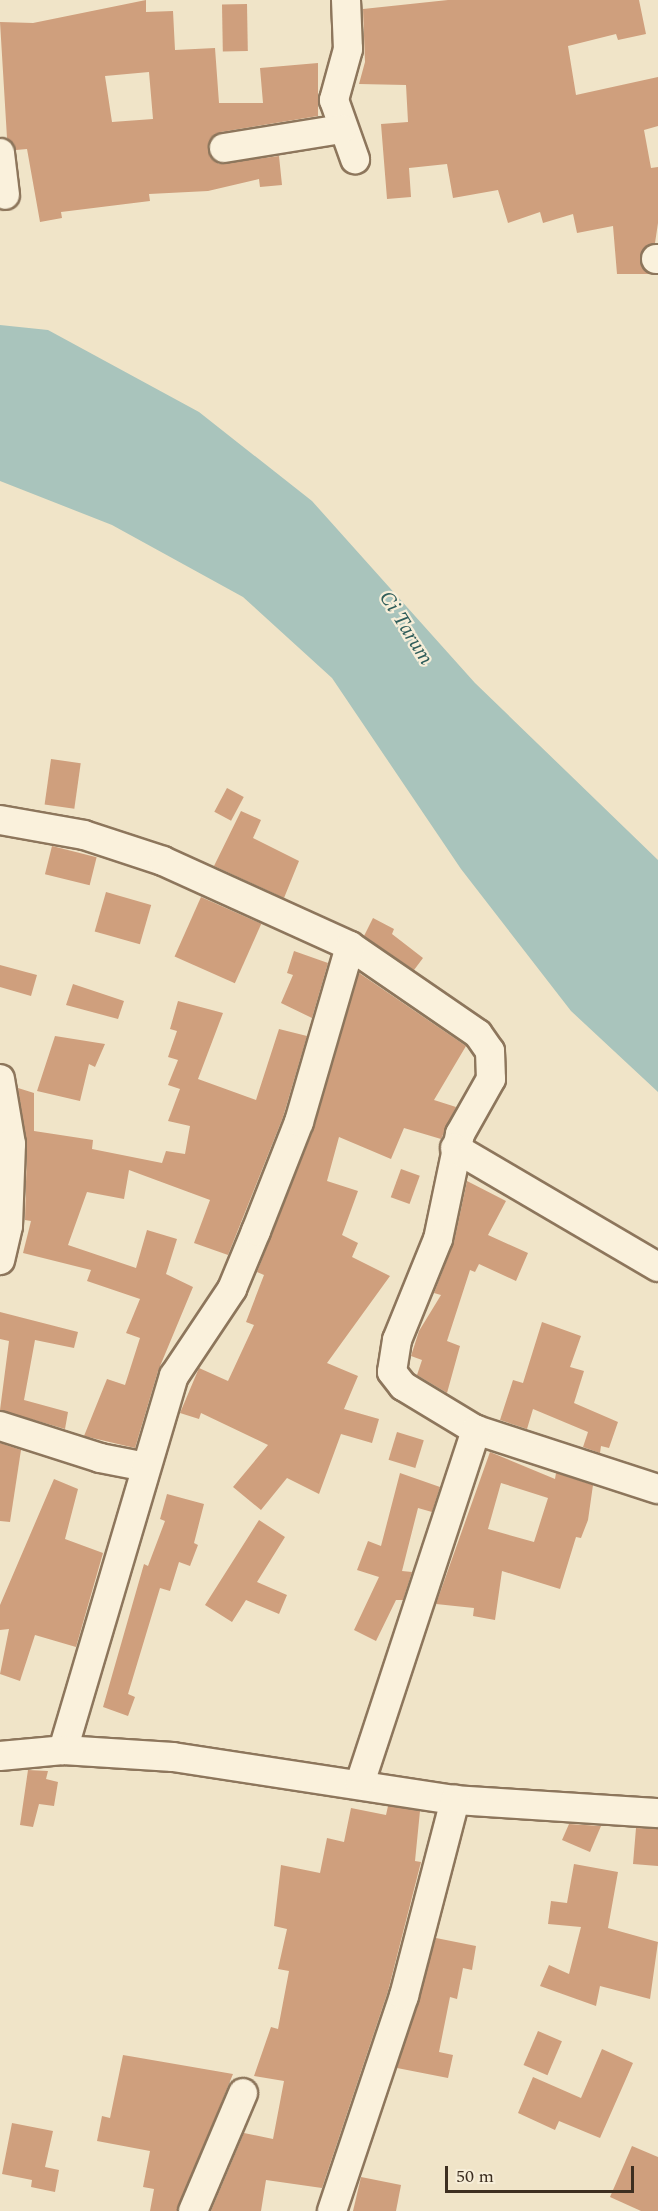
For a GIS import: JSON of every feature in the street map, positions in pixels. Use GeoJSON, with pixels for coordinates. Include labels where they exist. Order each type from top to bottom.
{"type":"FeatureCollection","features":[{"type":"Feature","properties":{"kind":"street"},"geometry":{"type":"LineString","coordinates":[[346,0],[348,49],[334,100],[341,129],[354,159]]}},
{"type":"Feature","properties":{"kind":"street"},"geometry":{"type":"LineString","coordinates":[[224,148],[341,129]]}},
{"type":"Feature","properties":{"kind":"street"},"geometry":{"type":"LineString","coordinates":[[0,153],[5,195]]}},
{"type":"Feature","properties":{"kind":"street"},"geometry":{"type":"LineString","coordinates":[[0,820],[84,835],[163,861],[350,946],[478,1034],[490,1051],[491,1079],[456,1149],[438,1239],[397,1340],[392,1372],[403,1386],[476,1430],[658,1489]]}},
{"type":"Feature","properties":{"kind":"street"},"geometry":{"type":"LineString","coordinates":[[63,1750],[174,1376],[232,1289],[261,1221],[299,1122],[350,946]]}},
{"type":"Feature","properties":{"kind":"street"},"geometry":{"type":"LineString","coordinates":[[0,1079],[11,1144],[9,1226],[0,1260]]}},
{"type":"Feature","properties":{"kind":"street"},"geometry":{"type":"LineString","coordinates":[[456,1149],[658,1267]]}},
{"type":"Feature","properties":{"kind":"street"},"geometry":{"type":"LineString","coordinates":[[0,1426],[100,1458],[146,1467]]}},
{"type":"Feature","properties":{"kind":"street"},"geometry":{"type":"LineString","coordinates":[[360,1783],[476,1430]]}},
{"type":"Feature","properties":{"kind":"street"},"geometry":{"type":"LineString","coordinates":[[0,1756],[63,1750],[173,1757],[360,1783],[455,1800],[658,1812]]}},
{"type":"Feature","properties":{"kind":"street"},"geometry":{"type":"LineString","coordinates":[[332,2211],[404,1996],[455,1800]]}},
{"type":"Feature","properties":{"kind":"street"},"geometry":{"type":"LineString","coordinates":[[193,2211],[243,2093]]}},
{"type":"Feature","properties":{"kind":"water","name":"Ci Tarum"},"geometry":{"type":"Polygon","coordinates":[[[0,325],[48,330],[199,412],[312,501],[475,683],[658,860],[658,1092],[571,1011],[461,869],[332,678],[243,597],[112,525],[0,481],[0,325]]]}},
{"type":"Feature","properties":{"kind":"building"},"geometry":{"type":"Polygon","coordinates":[[[146,0],[146,12],[173,11],[175,50],[215,48],[219,103],[263,103],[260,68],[318,63],[318,116],[221,132],[209,142],[211,158],[219,164],[279,156],[282,185],[260,187],[259,179],[208,191],[149,194],[150,201],[61,212],[62,218],[40,222],[27,149],[16,150],[7,138],[0,22],[33,23],[146,0]],[[149,72],[105,76],[112,122],[153,119],[149,72]]]}},
{"type":"Feature","properties":{"kind":"building"},"geometry":{"type":"Polygon","coordinates":[[[448,0],[639,0],[646,34],[618,40],[616,34],[568,46],[576,95],[658,77],[658,126],[644,130],[651,168],[658,167],[658,223],[655,243],[640,258],[652,274],[617,274],[613,226],[577,233],[573,214],[543,223],[540,212],[508,223],[498,190],[453,198],[447,164],[409,168],[411,197],[387,199],[381,124],[408,122],[406,85],[359,84],[365,62],[363,9],[448,0]]]}},
{"type":"Feature","properties":{"kind":"building"},"geometry":{"type":"Polygon","coordinates":[[[222,4],[247,4],[248,51],[223,51],[222,4]]]}},
{"type":"Feature","properties":{"kind":"building"},"geometry":{"type":"Polygon","coordinates":[[[51,759],[81,763],[74,809],[45,805],[51,759]]]}},
{"type":"Feature","properties":{"kind":"building"},"geometry":{"type":"Polygon","coordinates":[[[227,788],[244,797],[231,821],[214,812],[227,788]]]}},
{"type":"Feature","properties":{"kind":"building"},"geometry":{"type":"Polygon","coordinates":[[[241,811],[261,820],[253,838],[299,861],[284,898],[214,866],[241,811]]]}},
{"type":"Feature","properties":{"kind":"building"},"geometry":{"type":"Polygon","coordinates":[[[52,846],[97,857],[90,885],[45,874],[52,846]]]}},
{"type":"Feature","properties":{"kind":"building"},"geometry":{"type":"Polygon","coordinates":[[[106,892],[151,905],[140,944],[95,931],[106,892]]]}},
{"type":"Feature","properties":{"kind":"building"},"geometry":{"type":"Polygon","coordinates":[[[201,897],[261,924],[235,983],[175,956],[201,897]]]}},
{"type":"Feature","properties":{"kind":"building"},"geometry":{"type":"Polygon","coordinates":[[[373,918],[394,929],[392,934],[423,958],[414,970],[364,936],[373,918]]]}},
{"type":"Feature","properties":{"kind":"building"},"geometry":{"type":"Polygon","coordinates":[[[294,951],[328,963],[312,1018],[281,1003],[293,975],[287,973],[294,951]]]}},
{"type":"Feature","properties":{"kind":"building"},"geometry":{"type":"Polygon","coordinates":[[[0,965],[37,975],[31,996],[0,987],[0,965]]]}},
{"type":"Feature","properties":{"kind":"building"},"geometry":{"type":"Polygon","coordinates":[[[359,973],[466,1046],[434,1100],[456,1107],[441,1139],[404,1128],[391,1159],[339,1137],[327,1181],[358,1191],[342,1235],[358,1243],[352,1257],[390,1276],[327,1363],[358,1376],[344,1409],[379,1419],[372,1443],[341,1434],[319,1494],[287,1478],[261,1510],[233,1487],[268,1445],[201,1413],[199,1419],[180,1413],[199,1368],[228,1381],[254,1325],[246,1322],[264,1275],[257,1272],[314,1128],[359,973]]]}},
{"type":"Feature","properties":{"kind":"building"},"geometry":{"type":"Polygon","coordinates":[[[73,984],[124,1001],[118,1019],[66,1005],[73,984]]]}},
{"type":"Feature","properties":{"kind":"building"},"geometry":{"type":"Polygon","coordinates":[[[178,1001],[223,1013],[198,1079],[256,1100],[279,1029],[307,1036],[283,1117],[228,1255],[194,1243],[210,1200],[129,1170],[124,1199],[87,1192],[68,1245],[136,1268],[147,1230],[177,1239],[166,1274],[193,1287],[158,1371],[135,1448],[84,1436],[107,1379],[125,1385],[140,1338],[126,1333],[140,1299],[87,1281],[91,1270],[23,1253],[31,1221],[25,1220],[27,1145],[18,1088],[34,1093],[34,1131],[93,1140],[92,1149],[162,1163],[166,1151],[185,1154],[190,1126],[168,1121],[180,1089],[168,1085],[178,1060],[168,1057],[177,1031],[170,1029],[178,1001]]]}},
{"type":"Feature","properties":{"kind":"building"},"geometry":{"type":"Polygon","coordinates":[[[55,1036],[105,1044],[95,1067],[89,1064],[80,1101],[37,1091],[55,1036]]]}},
{"type":"Feature","properties":{"kind":"building"},"geometry":{"type":"Polygon","coordinates":[[[401,1169],[420,1176],[410,1204],[391,1197],[401,1169]]]}},
{"type":"Feature","properties":{"kind":"building"},"geometry":{"type":"Polygon","coordinates":[[[467,1181],[506,1201],[488,1235],[528,1253],[516,1281],[479,1264],[475,1272],[470,1270],[447,1341],[460,1346],[447,1393],[417,1375],[422,1360],[411,1356],[419,1331],[441,1295],[434,1293],[454,1242],[467,1181]]]}},
{"type":"Feature","properties":{"kind":"building"},"geometry":{"type":"Polygon","coordinates":[[[0,1312],[78,1332],[74,1348],[35,1340],[24,1400],[68,1412],[65,1429],[0,1410],[9,1341],[0,1339],[0,1312]]]}},
{"type":"Feature","properties":{"kind":"building"},"geometry":{"type":"Polygon","coordinates":[[[542,1322],[581,1336],[570,1367],[584,1371],[574,1403],[618,1422],[609,1448],[601,1446],[600,1453],[583,1447],[588,1432],[533,1409],[527,1429],[500,1420],[513,1380],[523,1383],[542,1322]]]}},
{"type":"Feature","properties":{"kind":"building"},"geometry":{"type":"Polygon","coordinates":[[[397,1432],[424,1440],[415,1468],[389,1460],[397,1432]]]}},
{"type":"Feature","properties":{"kind":"building"},"geometry":{"type":"Polygon","coordinates":[[[0,1443],[21,1450],[10,1522],[0,1521],[0,1443]]]}},
{"type":"Feature","properties":{"kind":"building"},"geometry":{"type":"Polygon","coordinates":[[[490,1452],[555,1479],[556,1473],[593,1485],[588,1520],[581,1538],[576,1537],[560,1589],[502,1571],[495,1620],[473,1616],[474,1608],[436,1604],[490,1452]],[[501,1483],[488,1529],[534,1542],[548,1498],[501,1483]]]}},
{"type":"Feature","properties":{"kind":"building"},"geometry":{"type":"Polygon","coordinates":[[[400,1473],[440,1487],[432,1512],[418,1508],[402,1571],[412,1572],[403,1600],[396,1600],[376,1641],[354,1630],[379,1577],[357,1570],[368,1541],[381,1546],[400,1473]]]}},
{"type":"Feature","properties":{"kind":"building"},"geometry":{"type":"Polygon","coordinates":[[[54,1479],[78,1489],[65,1539],[103,1553],[76,1647],[35,1635],[20,1681],[0,1674],[9,1629],[0,1630],[0,1605],[54,1479]]]}},
{"type":"Feature","properties":{"kind":"building"},"geometry":{"type":"Polygon","coordinates":[[[167,1494],[204,1504],[194,1543],[198,1545],[190,1566],[179,1562],[170,1591],[160,1588],[128,1694],[135,1697],[128,1716],[103,1707],[144,1564],[148,1566],[165,1521],[160,1519],[167,1494]]]}},
{"type":"Feature","properties":{"kind":"building"},"geometry":{"type":"Polygon","coordinates":[[[259,1520],[285,1537],[257,1582],[287,1595],[279,1614],[246,1600],[232,1622],[205,1605],[259,1520]]]}},
{"type":"Feature","properties":{"kind":"building"},"geometry":{"type":"Polygon","coordinates":[[[28,1770],[48,1771],[46,1779],[58,1782],[54,1806],[39,1804],[33,1827],[20,1825],[28,1770]]]}},
{"type":"Feature","properties":{"kind":"building"},"geometry":{"type":"Polygon","coordinates":[[[388,1806],[420,1811],[415,1861],[421,1862],[388,1991],[322,2188],[266,2180],[261,2211],[211,2211],[244,2133],[273,2139],[284,2081],[254,2076],[271,2027],[278,2029],[289,1971],[278,1969],[287,1929],[274,1926],[281,1865],[320,1873],[327,1838],[344,1842],[351,1808],[386,1815],[388,1806]]]}},
{"type":"Feature","properties":{"kind":"building"},"geometry":{"type":"Polygon","coordinates":[[[569,1824],[601,1826],[590,1852],[562,1840],[569,1824]]]}},
{"type":"Feature","properties":{"kind":"building"},"geometry":{"type":"Polygon","coordinates":[[[636,1828],[658,1829],[658,1866],[633,1864],[636,1828]]]}},
{"type":"Feature","properties":{"kind":"building"},"geometry":{"type":"Polygon","coordinates":[[[574,1864],[618,1872],[608,1928],[658,1942],[650,1999],[600,1986],[596,2006],[540,1986],[549,1965],[569,1974],[581,1927],[548,1924],[551,1901],[567,1903],[574,1864]]]}},
{"type":"Feature","properties":{"kind":"building"},"geometry":{"type":"Polygon","coordinates":[[[436,1938],[476,1946],[472,1970],[463,1968],[457,1999],[450,1997],[439,2052],[453,2055],[448,2078],[397,2068],[436,1938]]]}},
{"type":"Feature","properties":{"kind":"building"},"geometry":{"type":"Polygon","coordinates":[[[538,2031],[562,2041],[547,2075],[524,2065],[538,2031]]]}},
{"type":"Feature","properties":{"kind":"building"},"geometry":{"type":"Polygon","coordinates":[[[602,2049],[633,2063],[600,2138],[559,2121],[555,2130],[518,2113],[533,2077],[581,2098],[602,2049]]]}},
{"type":"Feature","properties":{"kind":"building"},"geometry":{"type":"Polygon","coordinates":[[[123,2055],[233,2074],[177,2211],[150,2211],[154,2189],[143,2187],[150,2151],[97,2141],[102,2116],[110,2118],[123,2055]]]}},
{"type":"Feature","properties":{"kind":"building"},"geometry":{"type":"Polygon","coordinates":[[[12,2123],[53,2131],[45,2167],[59,2170],[55,2192],[31,2187],[32,2180],[2,2174],[12,2123]]]}},
{"type":"Feature","properties":{"kind":"building"},"geometry":{"type":"Polygon","coordinates":[[[632,2146],[658,2157],[658,2211],[641,2211],[610,2197],[632,2146]]]}},
{"type":"Feature","properties":{"kind":"building"},"geometry":{"type":"Polygon","coordinates":[[[361,2177],[401,2185],[396,2211],[353,2211],[361,2177]]]}}]}
